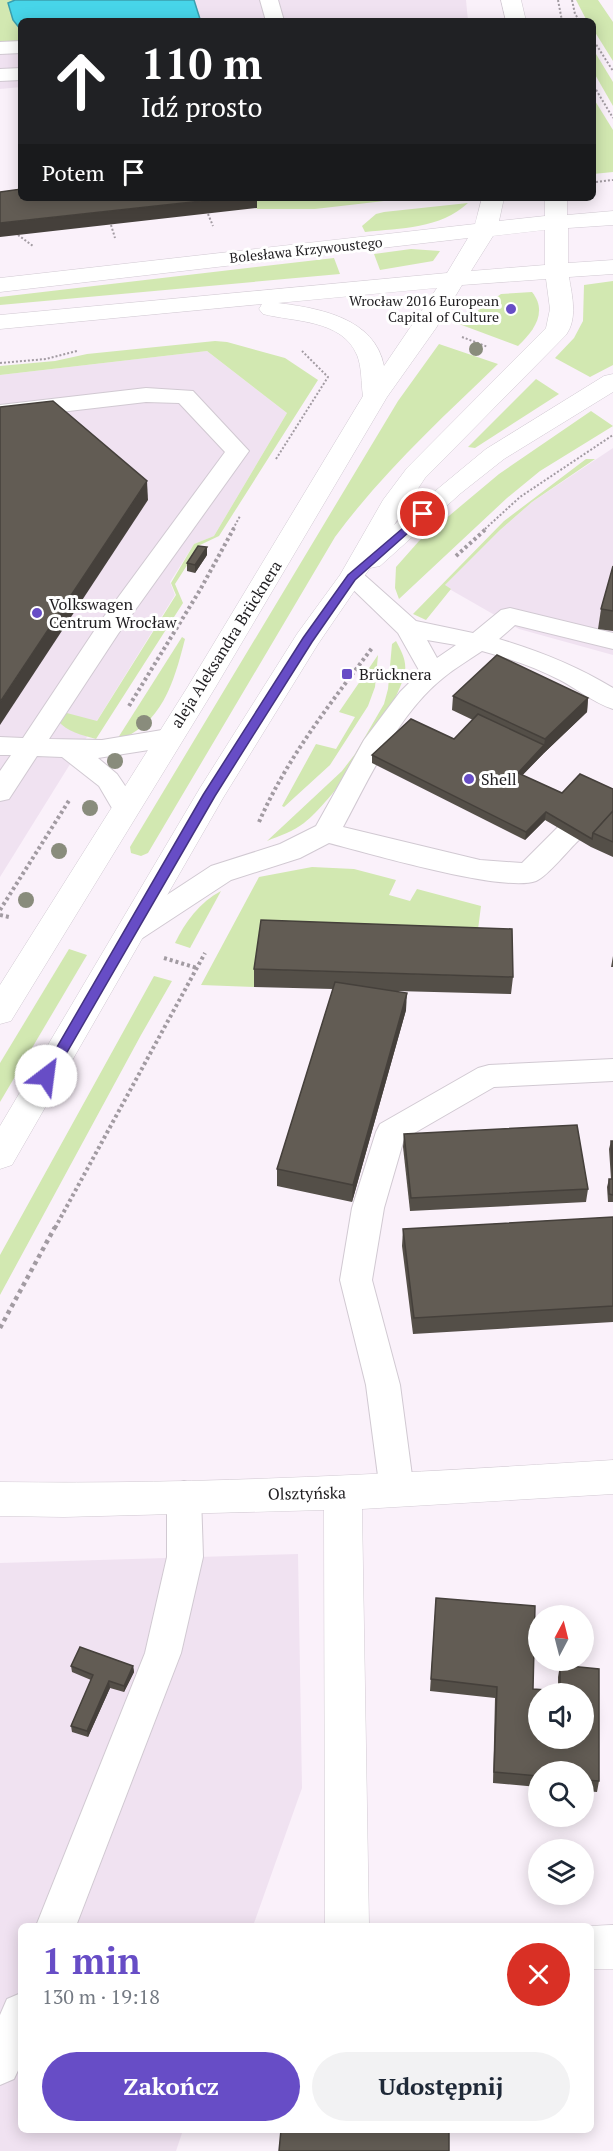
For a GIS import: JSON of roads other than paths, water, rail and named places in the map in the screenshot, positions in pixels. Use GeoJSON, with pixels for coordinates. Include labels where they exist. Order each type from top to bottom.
{"type":"FeatureCollection","features":[{"type":"Feature","properties":{"kind":"main road"},"geometry":{"type":"LineString","coordinates":[[511,0],[515,18]]}},
{"type":"Feature","properties":{"kind":"main road","name":"aleja Aleksandra Brücknera"},"geometry":{"type":"LineString","coordinates":[[0,1012],[236,630],[375,396],[424,328],[485,230],[492,201]]}},
{"type":"Feature","properties":{"kind":"main road"},"geometry":{"type":"LineString","coordinates":[[0,1156],[210,795],[307,640],[351,577],[392,506],[416,473],[519,372],[558,330],[562,309],[557,272],[556,201]]}},
{"type":"Feature","properties":{"kind":"main road","name":"Bolesława Krzywoustego"},"geometry":{"type":"LineString","coordinates":[[0,285],[555,222],[613,218]]}},
{"type":"Feature","properties":{"kind":"main road"},"geometry":{"type":"LineString","coordinates":[[0,322],[455,279],[613,267]]}},
{"type":"Feature","properties":{"kind":"main road"},"geometry":{"type":"LineString","coordinates":[[210,301],[310,314],[339,325],[368,351],[375,396]]}},
{"type":"Feature","properties":{"kind":"main road"},"geometry":{"type":"LineString","coordinates":[[351,577],[452,488],[495,454],[613,381]]}},
{"type":"Feature","properties":{"kind":"main road","name":"Olsztyńska"},"geometry":{"type":"LineString","coordinates":[[0,1499],[64,1500],[343,1493],[613,1477]]}},
{"type":"Feature","properties":{"kind":"main road"},"geometry":{"type":"LineString","coordinates":[[343,1493],[347,1923]]}},
{"type":"Feature","properties":{"kind":"main road"},"geometry":{"type":"LineString","coordinates":[[594,1947],[613,1947]]}},
{"type":"Feature","properties":{"kind":"lane"},"geometry":{"type":"LineString","coordinates":[[269,0],[274,18]]}},
{"type":"Feature","properties":{"kind":"lane"},"geometry":{"type":"LineString","coordinates":[[0,48],[18,47]]}},
{"type":"Feature","properties":{"kind":"lane"},"geometry":{"type":"LineString","coordinates":[[0,75],[18,74]]}},
{"type":"Feature","properties":{"kind":"lane"},"geometry":{"type":"LineString","coordinates":[[0,412],[146,395],[185,396],[237,451],[109,628],[0,792]]}},
{"type":"Feature","properties":{"kind":"lane"},"geometry":{"type":"LineString","coordinates":[[351,577],[408,628],[433,674]]}},
{"type":"Feature","properties":{"kind":"lane"},"geometry":{"type":"LineString","coordinates":[[131,932],[221,873],[290,851],[326,833],[374,746],[409,698],[433,674],[495,630],[510,616],[613,641]]}},
{"type":"Feature","properties":{"kind":"lane"},"geometry":{"type":"LineString","coordinates":[[408,628],[479,640],[508,649],[580,678],[613,700]]}},
{"type":"Feature","properties":{"kind":"lane"},"geometry":{"type":"LineString","coordinates":[[0,746],[67,747],[97,757],[168,738]]}},
{"type":"Feature","properties":{"kind":"lane"},"geometry":{"type":"LineString","coordinates":[[97,757],[108,780],[126,808]]}},
{"type":"Feature","properties":{"kind":"lane"},"geometry":{"type":"LineString","coordinates":[[326,833],[480,870],[529,873],[569,832]]}},
{"type":"Feature","properties":{"kind":"lane"},"geometry":{"type":"LineString","coordinates":[[398,1491],[383,1384],[356,1280],[368,1208],[391,1132],[489,1076],[613,1070]]}},
{"type":"Feature","properties":{"kind":"lane"},"geometry":{"type":"LineString","coordinates":[[57,1923],[164,1653],[185,1557],[184,1496]]}},
{"type":"Feature","properties":{"kind":"lane"},"geometry":{"type":"LineString","coordinates":[[0,2065],[18,2020]]}},
{"type":"Feature","properties":{"kind":"water"},"geometry":{"type":"Polygon","coordinates":[[[15,0],[194,0],[200,18],[18,18],[18,26],[13,20],[8,3],[15,0]]]}},
{"type":"Feature","properties":{"kind":"place","name":"Wrocław 2016 European Capital of Culture"},"geometry":{"type":"Point","coordinates":[511,309]}},
{"type":"Feature","properties":{"kind":"place","name":"Volkswagen Centrum Wrocław"},"geometry":{"type":"Point","coordinates":[37,613]}},
{"type":"Feature","properties":{"kind":"place","name":"Brücknera"},"geometry":{"type":"Point","coordinates":[347,674]}},
{"type":"Feature","properties":{"kind":"place","name":"Shell"},"geometry":{"type":"Point","coordinates":[469,779]}}]}
